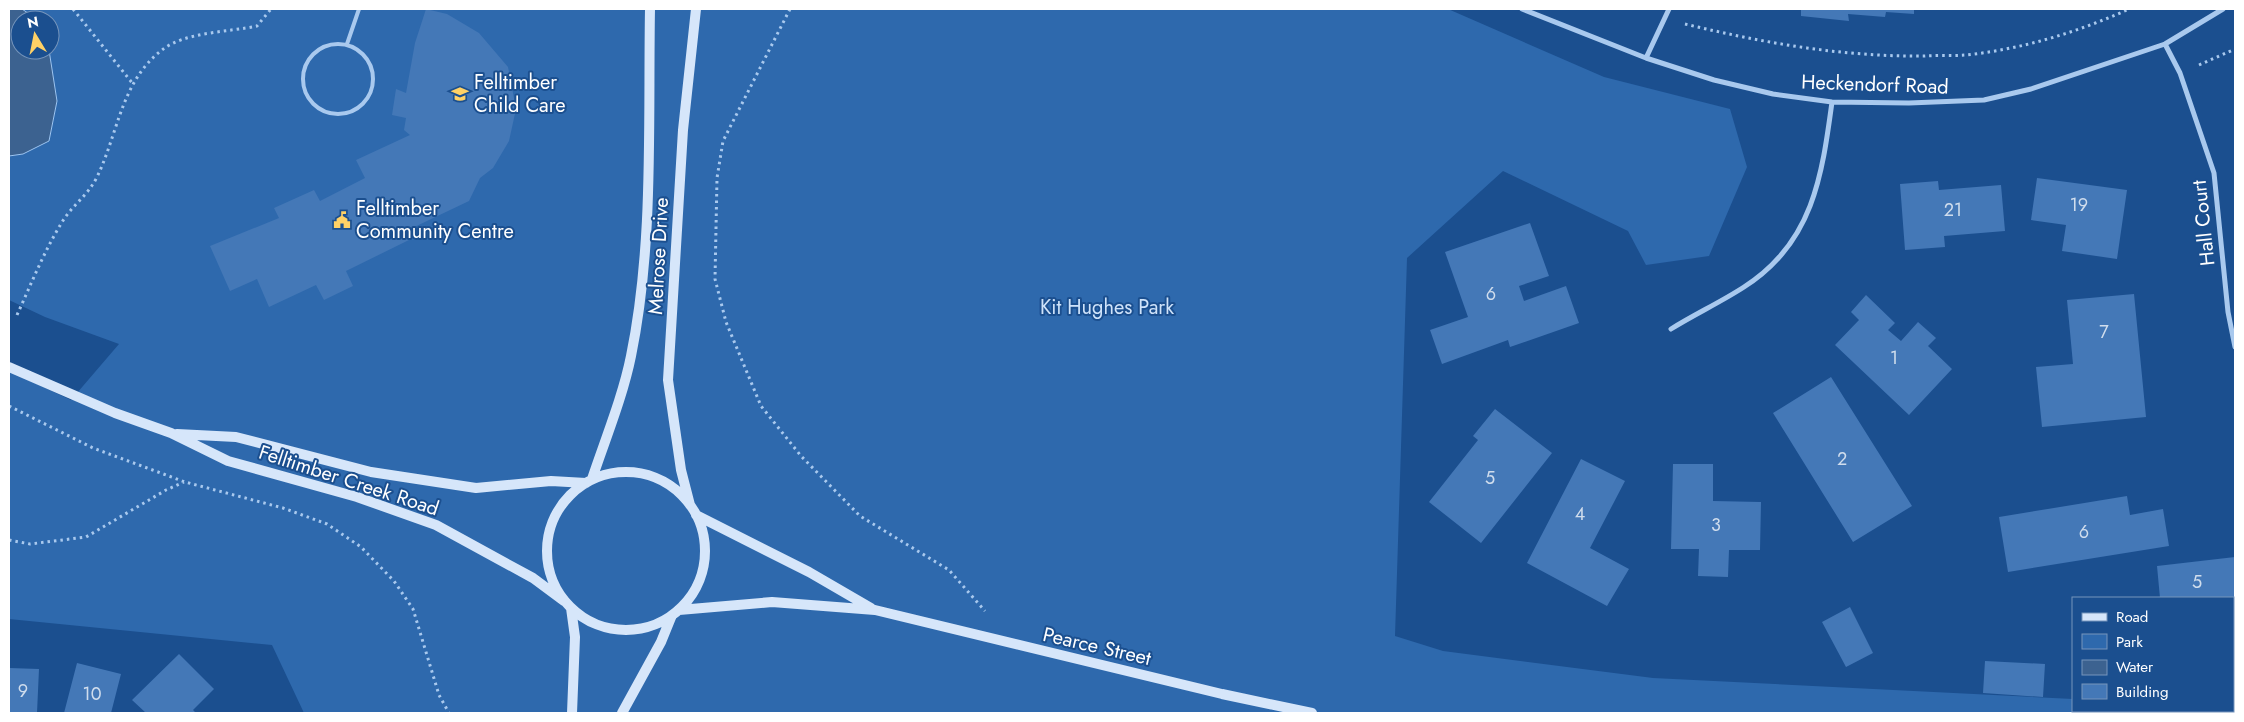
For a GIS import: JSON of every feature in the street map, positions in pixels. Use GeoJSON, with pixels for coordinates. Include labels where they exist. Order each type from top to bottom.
{"type":"FeatureCollection","features":[{"type":"Feature","properties":{"kind":"main road","name":"Melrose Drive"},"geometry":{"type":"LineString","coordinates":[[589,481],[631,358],[642,292],[646,220],[650,9]]}},
{"type":"Feature","properties":{"kind":"main road","name":"Melrose Drive"},"geometry":{"type":"LineString","coordinates":[[690,505],[682,470],[668,380],[683,130],[696,9]]}},
{"type":"Feature","properties":{"kind":"main road","name":"Felltimber Creek Road"},"geometry":{"type":"LineString","coordinates":[[9,367],[115,413],[171,433],[228,461],[356,497],[436,525],[533,578],[567,604]]}},
{"type":"Feature","properties":{"kind":"main road","name":"Felltimber Creek Road"},"geometry":{"type":"LineString","coordinates":[[171,433],[236,437],[371,472],[448,485],[476,488],[551,481],[589,481]]}},
{"type":"Feature","properties":{"kind":"main road"},"geometry":{"type":"LineString","coordinates":[[572,713],[576,637],[567,604],[551,577],[547,550],[552,524],[565,501],[589,481],[613,473],[635,472],[656,478],[675,489],[690,505],[696,515],[704,539],[704,565],[695,589],[676,612],[622,713]]}},
{"type":"Feature","properties":{"kind":"main road","name":"Pearce Street"},"geometry":{"type":"LineString","coordinates":[[696,515],[808,572],[874,610]]}},
{"type":"Feature","properties":{"kind":"main road","name":"Pearce Street"},"geometry":{"type":"LineString","coordinates":[[676,612],[772,602],[874,610],[1012,644],[1312,713]]}},
{"type":"Feature","properties":{"kind":"main road"},"geometry":{"type":"LineString","coordinates":[[567,604],[589,621],[617,629],[631,630],[653,626],[676,612]]}},
{"type":"Feature","properties":{"kind":"street","name":"Heckendorf Road"},"geometry":{"type":"LineString","coordinates":[[1522,9],[1646,58],[1714,80],[1773,94],[1832,102],[1909,103],[1984,100],[2031,89],[2165,44],[2223,9]]}},
{"type":"Feature","properties":{"kind":"street"},"geometry":{"type":"LineString","coordinates":[[1646,58],[1669,9]]}},
{"type":"Feature","properties":{"kind":"street","name":"Hall Court"},"geometry":{"type":"LineString","coordinates":[[2165,44],[2180,73],[2214,173],[2228,312],[2235,346]]}},
{"type":"Feature","properties":{"kind":"street"},"geometry":{"type":"LineString","coordinates":[[1671,328],[1745,287],[1779,258],[1798,234],[1815,197],[1824,165],[1832,102]]}},
{"type":"Feature","properties":{"kind":"lane"},"geometry":{"type":"LineString","coordinates":[[347,44],[359,9]]}},
{"type":"Feature","properties":{"kind":"lane"},"geometry":{"type":"LineString","coordinates":[[334,43],[347,44],[357,49],[369,62],[373,78],[371,90],[366,100],[357,108],[346,113],[334,114],[323,112],[313,105],[302,84],[302,73],[306,62],[324,46],[334,43]]}},
{"type":"Feature","properties":{"kind":"path"},"geometry":{"type":"LineString","coordinates":[[74,9],[134,84]]}},
{"type":"Feature","properties":{"kind":"path"},"geometry":{"type":"LineString","coordinates":[[17,315],[43,258],[65,217],[86,196],[97,176],[126,96],[143,68],[163,49],[190,37],[257,26],[271,9]]}},
{"type":"Feature","properties":{"kind":"path"},"geometry":{"type":"LineString","coordinates":[[790,9],[780,32],[722,141],[717,178],[715,279],[726,322],[761,406],[802,456],[860,516],[949,570],[1012,644]]}},
{"type":"Feature","properties":{"kind":"path"},"geometry":{"type":"LineString","coordinates":[[1665,19],[1779,44],[1829,52],[1899,56],[1966,55],[2030,44],[2095,24],[2130,9]]}},
{"type":"Feature","properties":{"kind":"path"},"geometry":{"type":"LineString","coordinates":[[2180,73],[2235,50]]}},
{"type":"Feature","properties":{"kind":"path"},"geometry":{"type":"LineString","coordinates":[[9,406],[93,448],[185,482],[284,508],[327,524],[360,547],[394,581],[413,609],[439,695],[449,713]]}},
{"type":"Feature","properties":{"kind":"path"},"geometry":{"type":"LineString","coordinates":[[9,540],[30,544],[86,537],[166,490],[185,482]]}},
{"type":"Feature","properties":{"kind":"green space","name":"Kit Hughes Park"},"geometry":{"type":"Polygon","coordinates":[[[9,9],[1448,9],[1604,77],[1730,109],[1747,167],[1709,256],[1646,265],[1628,231],[1503,171],[1407,258],[1395,636],[1443,651],[1653,678],[2072,699],[2072,712],[2234,712],[2235,706],[2235,713],[304,713],[272,645],[9,619],[9,371],[71,400],[119,344],[45,317],[9,300],[9,9]]]}},
{"type":"Feature","properties":{"kind":"water"},"geometry":{"type":"Polygon","coordinates":[[[9,9],[22,9],[23,10],[10,10],[10,60],[51,60],[57,101],[49,141],[23,154],[9,156],[9,9]]]}},
{"type":"Feature","properties":{"kind":"building"},"geometry":{"type":"Polygon","coordinates":[[[426,9],[447,14],[479,33],[508,67],[516,109],[509,141],[493,168],[480,178],[469,201],[406,231],[409,240],[346,271],[353,286],[324,300],[316,285],[269,307],[257,279],[230,291],[210,246],[279,218],[274,208],[314,190],[320,201],[365,178],[356,160],[410,135],[404,130],[406,118],[392,115],[396,89],[406,93],[415,43],[426,9]]]}},
{"type":"Feature","properties":{"kind":"building"},"geometry":{"type":"Polygon","coordinates":[[[1801,9],[1914,9],[1914,14],[1886,12],[1885,17],[1848,14],[1849,21],[1801,16],[1801,9]]]}},
{"type":"Feature","properties":{"kind":"building"},"geometry":{"type":"Polygon","coordinates":[[[2037,178],[2127,190],[2117,259],[2062,251],[2066,225],[2031,220],[2037,178]]]}},
{"type":"Feature","properties":{"kind":"building"},"geometry":{"type":"Polygon","coordinates":[[[1938,181],[1939,190],[2001,185],[2005,231],[1944,236],[1945,247],[1905,250],[1900,184],[1938,181]]]}},
{"type":"Feature","properties":{"kind":"building"},"geometry":{"type":"Polygon","coordinates":[[[1530,223],[1549,276],[1519,286],[1524,301],[1566,286],[1579,323],[1510,347],[1508,340],[1442,364],[1430,330],[1468,317],[1445,252],[1530,223]]]}},
{"type":"Feature","properties":{"kind":"building"},"geometry":{"type":"Polygon","coordinates":[[[2134,294],[2146,417],[2042,427],[2036,367],[2073,364],[2067,300],[2134,294]]]}},
{"type":"Feature","properties":{"kind":"building"},"geometry":{"type":"Polygon","coordinates":[[[1866,295],[1895,323],[1888,330],[1901,341],[1918,322],[1936,338],[1928,346],[1952,369],[1909,415],[1835,345],[1859,320],[1851,312],[1866,295]]]}},
{"type":"Feature","properties":{"kind":"building"},"geometry":{"type":"Polygon","coordinates":[[[1831,377],[1912,506],[1853,542],[1773,413],[1831,377]]]}},
{"type":"Feature","properties":{"kind":"building"},"geometry":{"type":"Polygon","coordinates":[[[1495,409],[1552,453],[1481,543],[1429,502],[1478,440],[1473,436],[1495,409]]]}},
{"type":"Feature","properties":{"kind":"building"},"geometry":{"type":"Polygon","coordinates":[[[1581,459],[1625,481],[1590,548],[1629,569],[1607,606],[1527,563],[1581,459]]]}},
{"type":"Feature","properties":{"kind":"building"},"geometry":{"type":"Polygon","coordinates":[[[1673,464],[1713,464],[1713,501],[1761,502],[1760,550],[1729,550],[1728,577],[1698,576],[1699,549],[1671,549],[1673,464]]]}},
{"type":"Feature","properties":{"kind":"building"},"geometry":{"type":"Polygon","coordinates":[[[2127,496],[2130,515],[2163,509],[2169,546],[2008,572],[1999,517],[2127,496]]]}},
{"type":"Feature","properties":{"kind":"building"},"geometry":{"type":"Polygon","coordinates":[[[2235,557],[2235,614],[2234,597],[2160,597],[2157,566],[2235,557]]]}},
{"type":"Feature","properties":{"kind":"building"},"geometry":{"type":"Polygon","coordinates":[[[1850,607],[1873,653],[1846,667],[1822,622],[1850,607]]]}},
{"type":"Feature","properties":{"kind":"building"},"geometry":{"type":"Polygon","coordinates":[[[179,654],[214,689],[193,710],[196,713],[146,713],[132,700],[179,654]]]}},
{"type":"Feature","properties":{"kind":"building"},"geometry":{"type":"Polygon","coordinates":[[[1985,661],[2045,664],[2043,697],[1983,693],[1985,661]]]}},
{"type":"Feature","properties":{"kind":"building"},"geometry":{"type":"Polygon","coordinates":[[[77,663],[121,674],[111,713],[64,713],[77,663]]]}},
{"type":"Feature","properties":{"kind":"building"},"geometry":{"type":"Polygon","coordinates":[[[9,668],[39,669],[37,713],[9,713],[9,668]]]}},
{"type":"Feature","properties":{"kind":"place","name":"Felltimber Child Care"},"geometry":{"type":"Point","coordinates":[460,94]}},
{"type":"Feature","properties":{"kind":"place","name":"Felltimber Community Centre"},"geometry":{"type":"Point","coordinates":[342,220]}}]}
